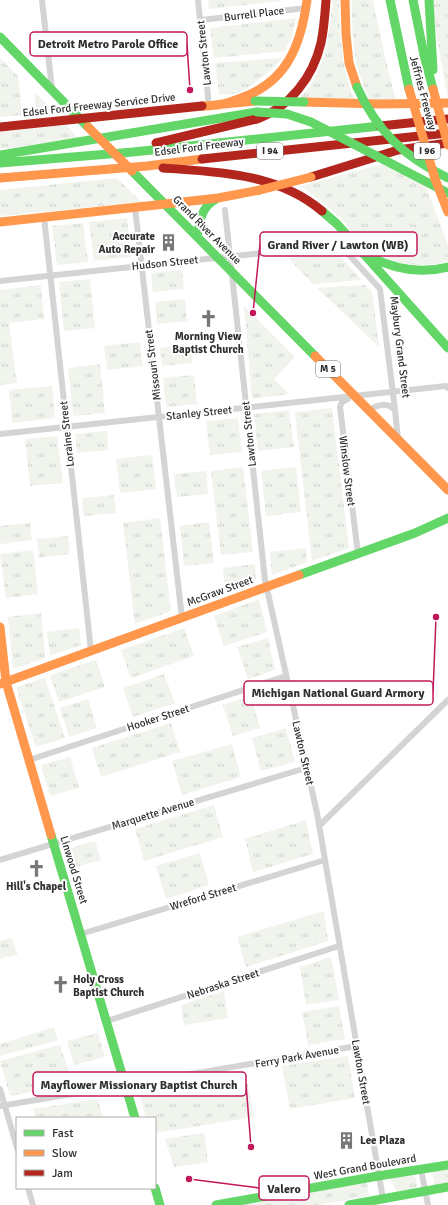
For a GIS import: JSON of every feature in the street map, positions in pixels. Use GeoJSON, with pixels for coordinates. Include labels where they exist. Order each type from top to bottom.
{"type":"FeatureCollection","features":[{"type":"Feature","properties":{"kind":"main road"},"geometry":{"type":"LineString","coordinates":[[133,152],[152,143],[245,123],[264,117],[279,108],[298,91],[308,78],[314,65],[320,49],[326,0]]}},
{"type":"Feature","properties":{"kind":"main road"},"geometry":{"type":"LineString","coordinates":[[345,0],[349,63],[357,87],[370,113],[385,133],[403,152],[420,164],[448,178]]}},
{"type":"Feature","properties":{"kind":"main road"},"geometry":{"type":"LineString","coordinates":[[382,0],[402,60]]}},
{"type":"Feature","properties":{"kind":"main road","name":"Jeffries Freeway"},"geometry":{"type":"LineString","coordinates":[[390,0],[409,89],[435,179],[448,212]]}},
{"type":"Feature","properties":{"kind":"main road","name":"Jeffries Freeway"},"geometry":{"type":"LineString","coordinates":[[413,0],[424,55],[448,144]]}},
{"type":"Feature","properties":{"kind":"main road"},"geometry":{"type":"LineString","coordinates":[[429,0],[433,89]]}},
{"type":"Feature","properties":{"kind":"main road"},"geometry":{"type":"LineString","coordinates":[[224,104],[255,92],[270,83],[284,69],[294,53],[302,34],[307,4]]}},
{"type":"Feature","properties":{"kind":"main road","name":"Grand River Avenue"},"geometry":{"type":"LineString","coordinates":[[0,37],[448,490]]}},
{"type":"Feature","properties":{"kind":"main road"},"geometry":{"type":"LineString","coordinates":[[224,104],[255,101],[381,104],[448,103]]}},
{"type":"Feature","properties":{"kind":"main road","name":"Edsel Ford Freeway Service Drive"},"geometry":{"type":"LineString","coordinates":[[0,127],[224,104]]}},
{"type":"Feature","properties":{"kind":"main road"},"geometry":{"type":"LineString","coordinates":[[0,155],[257,112],[287,114],[311,122],[448,193]]}},
{"type":"Feature","properties":{"kind":"main road","name":"Edsel Ford Freeway"},"geometry":{"type":"LineString","coordinates":[[0,163],[133,152],[448,119]]}},
{"type":"Feature","properties":{"kind":"main road","name":"Edsel Ford Freeway"},"geometry":{"type":"LineString","coordinates":[[0,178],[147,166],[448,133]]}},
{"type":"Feature","properties":{"kind":"main road"},"geometry":{"type":"LineString","coordinates":[[0,222],[218,198],[260,190],[311,177],[398,150],[448,144]]}},
{"type":"Feature","properties":{"kind":"main road"},"geometry":{"type":"LineString","coordinates":[[147,166],[226,173],[269,181],[292,190],[311,202],[333,220],[448,348]]}},
{"type":"Feature","properties":{"kind":"main road"},"geometry":{"type":"LineString","coordinates":[[197,236],[203,209],[210,202],[218,198]]}},
{"type":"Feature","properties":{"kind":"main road"},"geometry":{"type":"LineString","coordinates":[[354,244],[373,258],[401,269],[426,271],[448,267]]}},
{"type":"Feature","properties":{"kind":"main road","name":"McGraw Street"},"geometry":{"type":"LineString","coordinates":[[3,683],[415,533],[448,518]]}},
{"type":"Feature","properties":{"kind":"main road","name":"Linwood Street"},"geometry":{"type":"LineString","coordinates":[[0,627],[3,683],[29,760],[135,1117]]}},
{"type":"Feature","properties":{"kind":"main road","name":"West Grand Boulevard"},"geometry":{"type":"LineString","coordinates":[[216,1205],[448,1165]]}},
{"type":"Feature","properties":{"kind":"main road"},"geometry":{"type":"LineString","coordinates":[[348,1205],[448,1187]]}},
{"type":"Feature","properties":{"kind":"main road"},"geometry":{"type":"LineString","coordinates":[[155,1189],[160,1205]]}},
{"type":"Feature","properties":{"kind":"street"},"geometry":{"type":"LineString","coordinates":[[42,0],[52,89]]}},
{"type":"Feature","properties":{"kind":"street","name":"Lawton Street"},"geometry":{"type":"LineString","coordinates":[[198,0],[210,106]]}},
{"type":"Feature","properties":{"kind":"street","name":"Burrell Place"},"geometry":{"type":"LineString","coordinates":[[201,20],[307,4]]}},
{"type":"Feature","properties":{"kind":"street","name":"Missouri Street"},"geometry":{"type":"LineString","coordinates":[[135,208],[182,618]]}},
{"type":"Feature","properties":{"kind":"street","name":"Lawton Street"},"geometry":{"type":"LineString","coordinates":[[224,210],[267,587],[319,826],[383,1199]]}},
{"type":"Feature","properties":{"kind":"street","name":"Loraine Street"},"geometry":{"type":"LineString","coordinates":[[44,217],[91,651]]}},
{"type":"Feature","properties":{"kind":"street","name":"Hudson Street"},"geometry":{"type":"LineString","coordinates":[[0,280],[337,245],[342,247],[378,287]]}},
{"type":"Feature","properties":{"kind":"street","name":"Maybury Grand Street"},"geometry":{"type":"LineString","coordinates":[[378,287],[380,289],[382,299],[394,392],[398,440]]}},
{"type":"Feature","properties":{"kind":"street","name":"Stanley Street"},"geometry":{"type":"LineString","coordinates":[[0,434],[447,387]]}},
{"type":"Feature","properties":{"kind":"street","name":"Winslow Street"},"geometry":{"type":"LineString","coordinates":[[355,396],[342,402],[340,407],[358,554]]}},
{"type":"Feature","properties":{"kind":"street","name":"Maybury Grand Street"},"geometry":{"type":"LineString","coordinates":[[368,410],[384,404],[395,410]]}},
{"type":"Feature","properties":{"kind":"street","name":"Hooker Street"},"geometry":{"type":"LineString","coordinates":[[29,760],[286,676]]}},
{"type":"Feature","properties":{"kind":"street"},"geometry":{"type":"LineString","coordinates":[[319,826],[448,700]]}},
{"type":"Feature","properties":{"kind":"street","name":"Marquette Avenue"},"geometry":{"type":"LineString","coordinates":[[0,860],[306,768]]}},
{"type":"Feature","properties":{"kind":"street","name":"Wreford Street"},"geometry":{"type":"LineString","coordinates":[[81,934],[325,860]]}},
{"type":"Feature","properties":{"kind":"street","name":"Nebraska Street"},"geometry":{"type":"LineString","coordinates":[[107,1021],[339,946]]}},
{"type":"Feature","properties":{"kind":"street","name":"Ferry Park Avenue"},"geometry":{"type":"LineString","coordinates":[[3,1106],[357,1046]]}},
{"type":"Feature","properties":{"kind":"street"},"geometry":{"type":"LineString","coordinates":[[0,1089],[3,1106],[16,1145]]}},
{"type":"Feature","properties":{"kind":"street"},"geometry":{"type":"LineString","coordinates":[[421,1169],[428,1205]]}},
{"type":"Feature","properties":{"kind":"street"},"geometry":{"type":"LineString","coordinates":[[28,1189],[33,1205]]}},
{"type":"Feature","properties":{"kind":"green space"},"geometry":{"type":"Polygon","coordinates":[[[208,0],[280,0],[281,1],[209,9],[208,0]]]}},
{"type":"Feature","properties":{"kind":"green space"},"geometry":{"type":"Polygon","coordinates":[[[333,0],[339,0],[344,63],[346,75],[354,99],[300,98],[316,76],[321,64],[325,52],[333,0]]]}},
{"type":"Feature","properties":{"kind":"green space"},"geometry":{"type":"Polygon","coordinates":[[[352,0],[373,0],[396,100],[369,99],[354,51],[352,0]]]}},
{"type":"Feature","properties":{"kind":"green space"},"geometry":{"type":"Polygon","coordinates":[[[433,0],[448,0],[448,99],[436,33],[433,0]]]}},
{"type":"Feature","properties":{"kind":"green space"},"geometry":{"type":"Polygon","coordinates":[[[296,18],[292,36],[285,51],[214,58],[210,28],[296,18]]]}},
{"type":"Feature","properties":{"kind":"green space"},"geometry":{"type":"Polygon","coordinates":[[[0,58],[18,76],[22,115],[0,117],[0,58]]]}},
{"type":"Feature","properties":{"kind":"green space"},"geometry":{"type":"Polygon","coordinates":[[[282,58],[262,78],[243,91],[236,94],[219,95],[215,63],[282,58]]]}},
{"type":"Feature","properties":{"kind":"green space"},"geometry":{"type":"Polygon","coordinates":[[[34,92],[56,113],[37,115],[34,92]]]}},
{"type":"Feature","properties":{"kind":"green space"},"geometry":{"type":"Polygon","coordinates":[[[66,125],[78,138],[0,149],[0,132],[66,125]]]}},
{"type":"Feature","properties":{"kind":"green space"},"geometry":{"type":"Polygon","coordinates":[[[382,164],[426,187],[448,245],[448,261],[427,265],[416,265],[405,264],[384,257],[366,246],[330,208],[300,186],[382,164]]]}},
{"type":"Feature","properties":{"kind":"green space"},"geometry":{"type":"Polygon","coordinates":[[[117,178],[141,202],[0,216],[0,190],[117,178]]]}},
{"type":"Feature","properties":{"kind":"green space"},"geometry":{"type":"Polygon","coordinates":[[[127,218],[131,257],[94,261],[89,222],[127,218]]]}},
{"type":"Feature","properties":{"kind":"green space"},"geometry":{"type":"Polygon","coordinates":[[[83,223],[88,262],[57,265],[52,226],[83,223]]]}},
{"type":"Feature","properties":{"kind":"green space"},"geometry":{"type":"Polygon","coordinates":[[[338,254],[362,280],[313,284],[291,261],[290,258],[338,254]]]}},
{"type":"Feature","properties":{"kind":"green space"},"geometry":{"type":"Polygon","coordinates":[[[182,270],[184,289],[153,292],[151,273],[182,270]]]}},
{"type":"Feature","properties":{"kind":"green space"},"geometry":{"type":"Polygon","coordinates":[[[90,279],[95,328],[64,331],[59,282],[90,279]]]}},
{"type":"Feature","properties":{"kind":"green space"},"geometry":{"type":"Polygon","coordinates":[[[41,285],[44,319],[9,323],[17,383],[0,385],[0,290],[41,285]]]}},
{"type":"Feature","properties":{"kind":"green space"},"geometry":{"type":"Polygon","coordinates":[[[365,285],[372,292],[379,347],[317,288],[365,285]]]}},
{"type":"Feature","properties":{"kind":"green space"},"geometry":{"type":"Polygon","coordinates":[[[185,299],[187,321],[157,324],[155,302],[185,299]]]}},
{"type":"Feature","properties":{"kind":"green space"},"geometry":{"type":"Polygon","coordinates":[[[244,306],[295,357],[274,379],[289,394],[252,399],[244,306]]]}},
{"type":"Feature","properties":{"kind":"green space"},"geometry":{"type":"Polygon","coordinates":[[[140,342],[143,366],[107,370],[104,346],[140,342]]]}},
{"type":"Feature","properties":{"kind":"green space"},"geometry":{"type":"Polygon","coordinates":[[[191,345],[192,363],[162,366],[160,348],[191,345]]]}},
{"type":"Feature","properties":{"kind":"green space"},"geometry":{"type":"Polygon","coordinates":[[[100,364],[105,413],[73,416],[68,368],[100,364]]]}},
{"type":"Feature","properties":{"kind":"green space"},"geometry":{"type":"Polygon","coordinates":[[[194,375],[197,404],[166,407],[163,378],[194,375]]]}},
{"type":"Feature","properties":{"kind":"green space"},"geometry":{"type":"Polygon","coordinates":[[[52,386],[55,418],[12,423],[9,390],[52,386]]]}},
{"type":"Feature","properties":{"kind":"green space"},"geometry":{"type":"Polygon","coordinates":[[[332,408],[349,548],[312,561],[295,412],[332,408]]]}},
{"type":"Feature","properties":{"kind":"green space"},"geometry":{"type":"Polygon","coordinates":[[[289,410],[294,447],[258,451],[254,414],[289,410]]]}},
{"type":"Feature","properties":{"kind":"green space"},"geometry":{"type":"Polygon","coordinates":[[[238,418],[242,452],[210,455],[206,421],[238,418]]]}},
{"type":"Feature","properties":{"kind":"green space"},"geometry":{"type":"Polygon","coordinates":[[[107,431],[108,450],[77,453],[75,434],[107,431]]]}},
{"type":"Feature","properties":{"kind":"green space"},"geometry":{"type":"Polygon","coordinates":[[[57,436],[63,483],[30,486],[25,439],[57,436]]]}},
{"type":"Feature","properties":{"kind":"green space"},"geometry":{"type":"Polygon","coordinates":[[[152,455],[156,489],[120,493],[116,459],[152,455]]]}},
{"type":"Feature","properties":{"kind":"green space"},"geometry":{"type":"Polygon","coordinates":[[[243,467],[253,552],[221,555],[211,471],[243,467]]]}},
{"type":"Feature","properties":{"kind":"green space"},"geometry":{"type":"Polygon","coordinates":[[[296,467],[301,512],[266,516],[261,471],[296,467]]]}},
{"type":"Feature","properties":{"kind":"green space"},"geometry":{"type":"Polygon","coordinates":[[[206,471],[208,494],[177,497],[174,474],[206,471]]]}},
{"type":"Feature","properties":{"kind":"green space"},"geometry":{"type":"Polygon","coordinates":[[[114,495],[116,513],[84,516],[82,498],[114,495]]]}},
{"type":"Feature","properties":{"kind":"green space"},"geometry":{"type":"Polygon","coordinates":[[[160,518],[171,611],[135,624],[123,523],[160,518]]]}},
{"type":"Feature","properties":{"kind":"green space"},"geometry":{"type":"Polygon","coordinates":[[[209,522],[214,563],[184,566],[180,526],[209,522]]]}},
{"type":"Feature","properties":{"kind":"green space"},"geometry":{"type":"Polygon","coordinates":[[[30,523],[32,540],[0,544],[0,526],[30,523]]]}},
{"type":"Feature","properties":{"kind":"green space"},"geometry":{"type":"Polygon","coordinates":[[[68,536],[70,554],[39,558],[37,539],[68,536]]]}},
{"type":"Feature","properties":{"kind":"green space"},"geometry":{"type":"Polygon","coordinates":[[[306,548],[307,562],[272,575],[270,552],[306,548]]]}},
{"type":"Feature","properties":{"kind":"green space"},"geometry":{"type":"Polygon","coordinates":[[[33,550],[38,594],[6,598],[0,554],[33,550]]]}},
{"type":"Feature","properties":{"kind":"green space"},"geometry":{"type":"Polygon","coordinates":[[[255,564],[256,580],[225,592],[223,568],[255,564]]]}},
{"type":"Feature","properties":{"kind":"green space"},"geometry":{"type":"Polygon","coordinates":[[[259,599],[267,632],[224,646],[214,616],[259,599]]]}},
{"type":"Feature","properties":{"kind":"green space"},"geometry":{"type":"Polygon","coordinates":[[[41,613],[45,658],[13,669],[8,617],[41,613]]]}},
{"type":"Feature","properties":{"kind":"green space"},"geometry":{"type":"Polygon","coordinates":[[[79,628],[81,645],[50,656],[47,632],[79,628]]]}},
{"type":"Feature","properties":{"kind":"green space"},"geometry":{"type":"Polygon","coordinates":[[[184,628],[194,656],[131,678],[121,650],[184,628]]]}},
{"type":"Feature","properties":{"kind":"green space"},"geometry":{"type":"Polygon","coordinates":[[[268,638],[275,670],[248,679],[237,647],[268,638]]]}},
{"type":"Feature","properties":{"kind":"green space"},"geometry":{"type":"Polygon","coordinates":[[[96,660],[105,687],[59,702],[50,675],[96,660]]]}},
{"type":"Feature","properties":{"kind":"green space"},"geometry":{"type":"Polygon","coordinates":[[[164,674],[175,703],[133,717],[123,688],[164,674]]]}},
{"type":"Feature","properties":{"kind":"green space"},"geometry":{"type":"Polygon","coordinates":[[[45,678],[65,738],[36,747],[16,687],[45,678]]]}},
{"type":"Feature","properties":{"kind":"green space"},"geometry":{"type":"Polygon","coordinates":[[[251,696],[260,728],[233,736],[223,705],[251,696]]]}},
{"type":"Feature","properties":{"kind":"green space"},"geometry":{"type":"Polygon","coordinates":[[[88,699],[97,728],[69,737],[60,708],[88,699]]]}},
{"type":"Feature","properties":{"kind":"green space"},"geometry":{"type":"Polygon","coordinates":[[[171,723],[180,752],[101,777],[92,748],[171,723]]]}},
{"type":"Feature","properties":{"kind":"green space"},"geometry":{"type":"Polygon","coordinates":[[[286,728],[295,762],[261,771],[252,738],[286,728]]]}},
{"type":"Feature","properties":{"kind":"green space"},"geometry":{"type":"Polygon","coordinates":[[[232,744],[241,777],[182,795],[172,761],[232,744]]]}},
{"type":"Feature","properties":{"kind":"green space"},"geometry":{"type":"Polygon","coordinates":[[[70,757],[79,788],[50,796],[41,765],[70,757]]]}},
{"type":"Feature","properties":{"kind":"green space"},"geometry":{"type":"Polygon","coordinates":[[[214,805],[223,837],[144,861],[135,829],[214,805]]]}},
{"type":"Feature","properties":{"kind":"green space"},"geometry":{"type":"Polygon","coordinates":[[[306,820],[313,854],[253,872],[245,839],[306,820]]]}},
{"type":"Feature","properties":{"kind":"green space"},"geometry":{"type":"Polygon","coordinates":[[[95,841],[101,860],[69,869],[64,850],[95,841]]]}},
{"type":"Feature","properties":{"kind":"green space"},"geometry":{"type":"Polygon","coordinates":[[[200,853],[209,885],[166,899],[156,866],[200,853]]]}},
{"type":"Feature","properties":{"kind":"green space"},"geometry":{"type":"Polygon","coordinates":[[[324,911],[328,941],[246,967],[237,937],[324,911]]]}},
{"type":"Feature","properties":{"kind":"green space"},"geometry":{"type":"Polygon","coordinates":[[[12,938],[17,954],[0,959],[0,941],[12,938]]]}},
{"type":"Feature","properties":{"kind":"green space"},"geometry":{"type":"Polygon","coordinates":[[[331,957],[339,1000],[306,1005],[300,967],[331,957]]]}},
{"type":"Feature","properties":{"kind":"green space"},"geometry":{"type":"Polygon","coordinates":[[[224,991],[228,1018],[184,1025],[181,1005],[224,991]]]}},
{"type":"Feature","properties":{"kind":"green space"},"geometry":{"type":"Polygon","coordinates":[[[339,1006],[345,1039],[308,1045],[302,1012],[339,1006]]]}},
{"type":"Feature","properties":{"kind":"green space"},"geometry":{"type":"Polygon","coordinates":[[[54,1027],[58,1040],[0,1056],[0,1044],[54,1027]]]}},
{"type":"Feature","properties":{"kind":"green space"},"geometry":{"type":"Polygon","coordinates":[[[98,1033],[105,1057],[74,1065],[67,1041],[98,1033]]]}},
{"type":"Feature","properties":{"kind":"green space"},"geometry":{"type":"Polygon","coordinates":[[[60,1045],[73,1084],[10,1096],[0,1061],[60,1045]]]}},
{"type":"Feature","properties":{"kind":"green space"},"geometry":{"type":"Polygon","coordinates":[[[348,1056],[355,1098],[290,1109],[282,1066],[348,1056]]]}},
{"type":"Feature","properties":{"kind":"green space"},"geometry":{"type":"Polygon","coordinates":[[[246,1074],[254,1117],[156,1133],[156,1117],[146,1117],[139,1092],[246,1074]]]}},
{"type":"Feature","properties":{"kind":"green space"},"geometry":{"type":"Polygon","coordinates":[[[98,1099],[103,1117],[36,1117],[33,1109],[98,1099]]]}},
{"type":"Feature","properties":{"kind":"green space"},"geometry":{"type":"Polygon","coordinates":[[[204,1133],[208,1162],[174,1167],[165,1139],[204,1133]]]}},
{"type":"Feature","properties":{"kind":"green space"},"geometry":{"type":"Polygon","coordinates":[[[448,1168],[448,1183],[434,1185],[432,1171],[448,1168]]]}},
{"type":"Feature","properties":{"kind":"green space"},"geometry":{"type":"Polygon","coordinates":[[[411,1175],[416,1178],[417,1187],[414,1189],[397,1192],[390,1178],[411,1175]]]}},
{"type":"Feature","properties":{"kind":"green space"},"geometry":{"type":"Polygon","coordinates":[[[367,1182],[369,1196],[318,1205],[231,1205],[367,1182]]]}},
{"type":"Feature","properties":{"kind":"traffic: fast"},"geometry":{"type":"LineString","coordinates":[[390,0],[409,89]]}},
{"type":"Feature","properties":{"kind":"traffic: fast"},"geometry":{"type":"LineString","coordinates":[[413,0],[424,55],[433,89]]}},
{"type":"Feature","properties":{"kind":"traffic: fast"},"geometry":{"type":"LineString","coordinates":[[429,0],[433,70]]}},
{"type":"Feature","properties":{"kind":"traffic: fast"},"geometry":{"type":"LineString","coordinates":[[0,37],[88,127]]}},
{"type":"Feature","properties":{"kind":"traffic: fast"},"geometry":{"type":"LineString","coordinates":[[357,87],[373,117],[383,130],[405,152],[432,170],[448,178]]}},
{"type":"Feature","properties":{"kind":"traffic: fast"},"geometry":{"type":"LineString","coordinates":[[255,101],[304,102]]}},
{"type":"Feature","properties":{"kind":"traffic: fast"},"geometry":{"type":"LineString","coordinates":[[0,155],[257,112]]}},
{"type":"Feature","properties":{"kind":"traffic: fast"},"geometry":{"type":"LineString","coordinates":[[257,112],[287,114],[311,122],[448,193]]}},
{"type":"Feature","properties":{"kind":"traffic: fast"},"geometry":{"type":"LineString","coordinates":[[0,163],[133,152],[380,126]]}},
{"type":"Feature","properties":{"kind":"traffic: fast"},"geometry":{"type":"LineString","coordinates":[[132,171],[315,356]]}},
{"type":"Feature","properties":{"kind":"traffic: fast"},"geometry":{"type":"LineString","coordinates":[[197,236],[200,220],[204,210],[216,199]]}},
{"type":"Feature","properties":{"kind":"traffic: fast"},"geometry":{"type":"LineString","coordinates":[[322,211],[337,224],[448,348]]}},
{"type":"Feature","properties":{"kind":"traffic: fast"},"geometry":{"type":"LineString","coordinates":[[369,256],[388,265],[408,269],[428,270],[448,267]]}},
{"type":"Feature","properties":{"kind":"traffic: fast"},"geometry":{"type":"LineString","coordinates":[[299,575],[415,533],[448,518]]}},
{"type":"Feature","properties":{"kind":"traffic: fast"},"geometry":{"type":"LineString","coordinates":[[51,835],[135,1117]]}},
{"type":"Feature","properties":{"kind":"traffic: fast"},"geometry":{"type":"LineString","coordinates":[[216,1205],[448,1165]]}},
{"type":"Feature","properties":{"kind":"traffic: fast"},"geometry":{"type":"LineString","coordinates":[[349,1205],[448,1187]]}},
{"type":"Feature","properties":{"kind":"traffic: fast"},"geometry":{"type":"LineString","coordinates":[[155,1189],[160,1205]]}},
{"type":"Feature","properties":{"kind":"traffic: slow"},"geometry":{"type":"LineString","coordinates":[[202,106],[223,104],[241,98],[257,91],[281,72],[296,47],[301,32],[307,0]]}},
{"type":"Feature","properties":{"kind":"traffic: slow"},"geometry":{"type":"LineString","coordinates":[[345,0],[349,63],[357,87]]}},
{"type":"Feature","properties":{"kind":"traffic: slow"},"geometry":{"type":"LineString","coordinates":[[409,89],[435,179],[448,212]]}},
{"type":"Feature","properties":{"kind":"traffic: slow"},"geometry":{"type":"LineString","coordinates":[[433,89],[448,145]]}},
{"type":"Feature","properties":{"kind":"traffic: slow"},"geometry":{"type":"LineString","coordinates":[[224,104],[255,101]]}},
{"type":"Feature","properties":{"kind":"traffic: slow"},"geometry":{"type":"LineString","coordinates":[[304,102],[381,104],[448,103]]}},
{"type":"Feature","properties":{"kind":"traffic: slow"},"geometry":{"type":"LineString","coordinates":[[88,127],[132,171]]}},
{"type":"Feature","properties":{"kind":"traffic: slow"},"geometry":{"type":"LineString","coordinates":[[0,178],[147,166],[202,159]]}},
{"type":"Feature","properties":{"kind":"traffic: slow"},"geometry":{"type":"LineString","coordinates":[[260,190],[311,177]]}},
{"type":"Feature","properties":{"kind":"traffic: slow"},"geometry":{"type":"LineString","coordinates":[[165,204],[218,198],[260,190]]}},
{"type":"Feature","properties":{"kind":"traffic: slow"},"geometry":{"type":"LineString","coordinates":[[0,222],[165,204]]}},
{"type":"Feature","properties":{"kind":"traffic: slow"},"geometry":{"type":"LineString","coordinates":[[315,356],[448,490]]}},
{"type":"Feature","properties":{"kind":"traffic: slow"},"geometry":{"type":"LineString","coordinates":[[0,684],[299,575]]}},
{"type":"Feature","properties":{"kind":"traffic: slow"},"geometry":{"type":"LineString","coordinates":[[0,627],[6,682],[51,835]]}},
{"type":"Feature","properties":{"kind":"traffic: jam"},"geometry":{"type":"LineString","coordinates":[[156,143],[257,119],[269,114],[290,99],[306,79],[317,56],[323,32],[326,0]]}},
{"type":"Feature","properties":{"kind":"traffic: jam"},"geometry":{"type":"LineString","coordinates":[[0,127],[202,106]]}},
{"type":"Feature","properties":{"kind":"traffic: jam"},"geometry":{"type":"LineString","coordinates":[[380,126],[448,119]]}},
{"type":"Feature","properties":{"kind":"traffic: jam"},"geometry":{"type":"LineString","coordinates":[[202,159],[448,133]]}},
{"type":"Feature","properties":{"kind":"traffic: jam"},"geometry":{"type":"LineString","coordinates":[[311,177],[398,150],[448,143]]}},
{"type":"Feature","properties":{"kind":"traffic: jam"},"geometry":{"type":"LineString","coordinates":[[163,168],[226,173],[267,182],[305,198],[322,211]]}},
{"type":"Feature","properties":{"kind":"place","name":"Detroit Metro Parole Office"},"geometry":{"type":"Point","coordinates":[190,90]}},
{"type":"Feature","properties":{"kind":"place","name":"Accurate Auto Repair"},"geometry":{"type":"Point","coordinates":[168,242]}},
{"type":"Feature","properties":{"kind":"place","name":"Grand River / Lawton (WB)"},"geometry":{"type":"Point","coordinates":[253,313]}},
{"type":"Feature","properties":{"kind":"place","name":"Morning View Baptist Church"},"geometry":{"type":"Point","coordinates":[208,318]}},
{"type":"Feature","properties":{"kind":"place","name":"Michigan National Guard Armory"},"geometry":{"type":"Point","coordinates":[436,617]}},
{"type":"Feature","properties":{"kind":"place","name":"Hill's Chapel"},"geometry":{"type":"Point","coordinates":[36,868]}},
{"type":"Feature","properties":{"kind":"place","name":"Holy Cross Baptist Church"},"geometry":{"type":"Point","coordinates":[60,985]}},
{"type":"Feature","properties":{"kind":"place","name":"Lee Plaza"},"geometry":{"type":"Point","coordinates":[347,1140]}},
{"type":"Feature","properties":{"kind":"place","name":"Mayflower Missionary Baptist Church"},"geometry":{"type":"Point","coordinates":[251,1147]}},
{"type":"Feature","properties":{"kind":"place","name":"Valero"},"geometry":{"type":"Point","coordinates":[189,1179]}}]}
